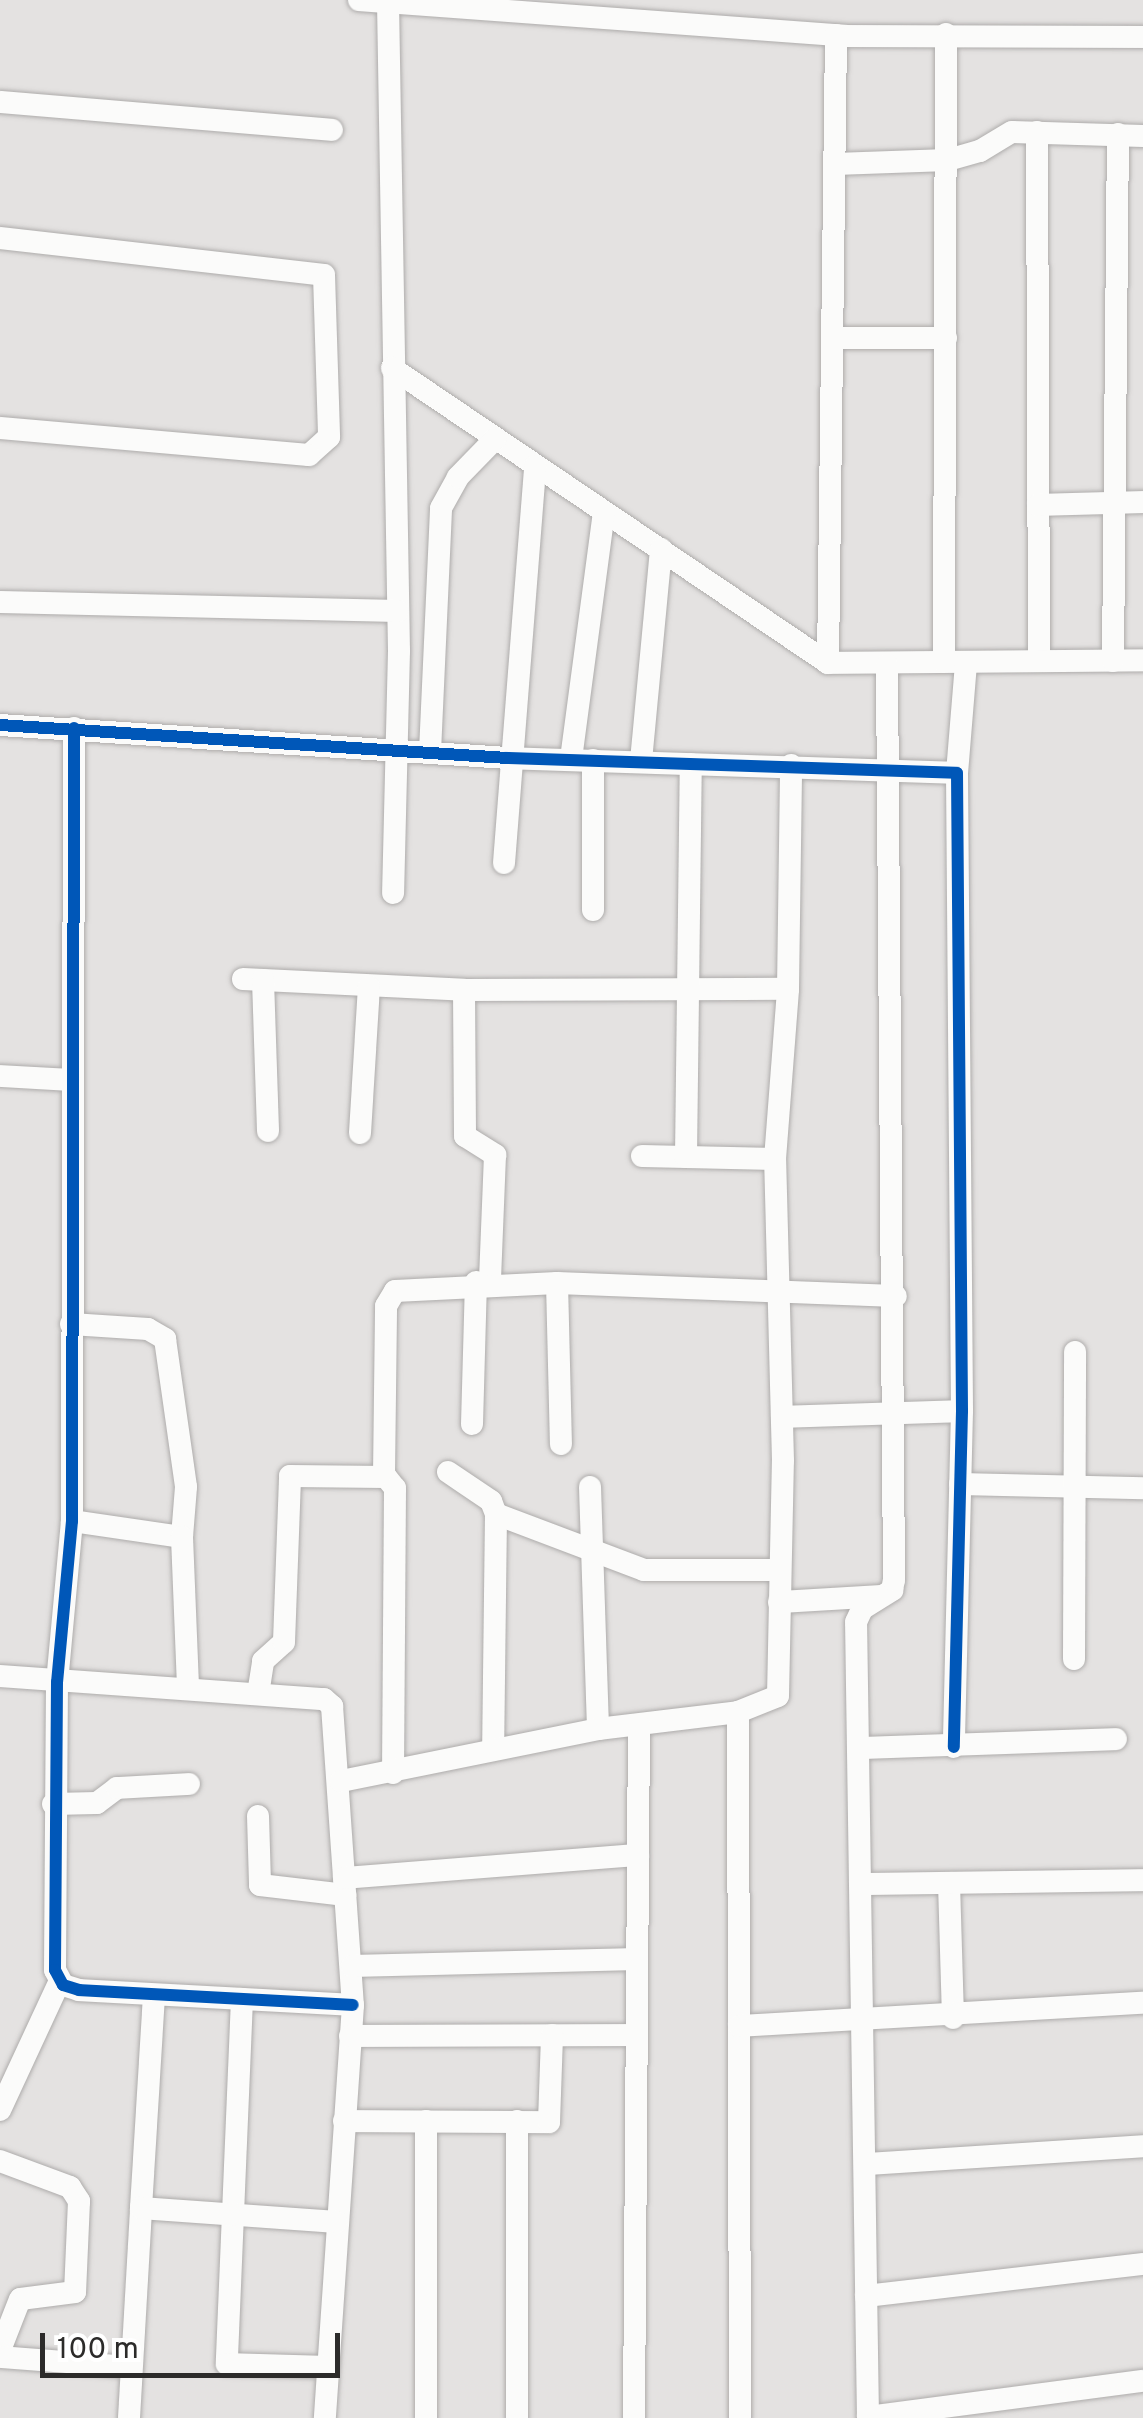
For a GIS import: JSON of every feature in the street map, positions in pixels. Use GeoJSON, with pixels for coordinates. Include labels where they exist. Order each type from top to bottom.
{"type":"FeatureCollection","features":[{"type":"Feature","properties":{"kind":"street"},"geometry":{"type":"LineString","coordinates":[[359,0],[836,36],[1143,38]]}},
{"type":"Feature","properties":{"kind":"street"},"geometry":{"type":"LineString","coordinates":[[388,2],[398,611],[393,892]]}},
{"type":"Feature","properties":{"kind":"street"},"geometry":{"type":"LineString","coordinates":[[946,34],[946,338],[957,773],[962,1411],[954,1747]]}},
{"type":"Feature","properties":{"kind":"street"},"geometry":{"type":"LineString","coordinates":[[828,663],[836,36]]}},
{"type":"Feature","properties":{"kind":"street"},"geometry":{"type":"LineString","coordinates":[[0,102],[332,130]]}},
{"type":"Feature","properties":{"kind":"street"},"geometry":{"type":"LineString","coordinates":[[1037,132],[1039,660]]}},
{"type":"Feature","properties":{"kind":"street"},"geometry":{"type":"LineString","coordinates":[[835,164],[948,160],[980,151],[1007,133],[1143,136]]}},
{"type":"Feature","properties":{"kind":"street"},"geometry":{"type":"LineString","coordinates":[[1113,661],[1118,134]]}},
{"type":"Feature","properties":{"kind":"street"},"geometry":{"type":"LineString","coordinates":[[0,238],[324,275],[329,437],[309,455],[0,428]]}},
{"type":"Feature","properties":{"kind":"street"},"geometry":{"type":"LineString","coordinates":[[835,338],[946,338]]}},
{"type":"Feature","properties":{"kind":"street"},"geometry":{"type":"LineString","coordinates":[[392,368],[828,663],[1143,660]]}},
{"type":"Feature","properties":{"kind":"street"},"geometry":{"type":"LineString","coordinates":[[430,752],[441,508],[458,477],[495,439]]}},
{"type":"Feature","properties":{"kind":"street"},"geometry":{"type":"LineString","coordinates":[[504,864],[507,758],[535,466]]}},
{"type":"Feature","properties":{"kind":"street"},"geometry":{"type":"LineString","coordinates":[[1038,506],[1143,502]]}},
{"type":"Feature","properties":{"kind":"street"},"geometry":{"type":"LineString","coordinates":[[594,910],[582,759],[604,512]]}},
{"type":"Feature","properties":{"kind":"street"},"geometry":{"type":"LineString","coordinates":[[641,761],[661,549]]}},
{"type":"Feature","properties":{"kind":"street"},"geometry":{"type":"LineString","coordinates":[[0,602],[398,611]]}},
{"type":"Feature","properties":{"kind":"street"},"geometry":{"type":"LineString","coordinates":[[887,665],[898,1410],[894,1580],[856,1622],[868,2417],[1143,2381]]}},
{"type":"Feature","properties":{"kind":"street"},"geometry":{"type":"LineString","coordinates":[[0,725],[507,758],[957,773]]}},
{"type":"Feature","properties":{"kind":"street"},"geometry":{"type":"LineString","coordinates":[[0,2110],[60,1981],[53,1804],[57,1682],[72,1521],[69,1080],[74,728]]}},
{"type":"Feature","properties":{"kind":"street"},"geometry":{"type":"LineString","coordinates":[[686,1157],[691,764]]}},
{"type":"Feature","properties":{"kind":"street"},"geometry":{"type":"LineString","coordinates":[[342,1781],[393,1774],[493,1748],[598,1729],[738,1712],[772,1701],[781,1690],[778,1570],[782,1417],[774,1291],[775,1159],[788,989],[790,765]]}},
{"type":"Feature","properties":{"kind":"street"},"geometry":{"type":"LineString","coordinates":[[268,1132],[253,980],[464,990],[690,986],[788,989]]}},
{"type":"Feature","properties":{"kind":"street"},"geometry":{"type":"LineString","coordinates":[[360,1133],[368,987]]}},
{"type":"Feature","properties":{"kind":"street"},"geometry":{"type":"LineString","coordinates":[[464,990],[465,1136],[495,1155],[472,1424]]}},
{"type":"Feature","properties":{"kind":"street"},"geometry":{"type":"LineString","coordinates":[[0,1076],[69,1080]]}},
{"type":"Feature","properties":{"kind":"street"},"geometry":{"type":"LineString","coordinates":[[642,1156],[775,1159]]}},
{"type":"Feature","properties":{"kind":"street"},"geometry":{"type":"LineString","coordinates":[[393,1774],[395,1488],[384,1475],[388,1296],[409,1287],[483,1282],[896,1296]]}},
{"type":"Feature","properties":{"kind":"street"},"geometry":{"type":"LineString","coordinates":[[557,1283],[561,1444]]}},
{"type":"Feature","properties":{"kind":"street"},"geometry":{"type":"LineString","coordinates":[[70,1324],[148,1329],[165,1339],[186,1488],[182,1537],[188,1689]]}},
{"type":"Feature","properties":{"kind":"street"},"geometry":{"type":"LineString","coordinates":[[1074,1659],[1075,1352]]}},
{"type":"Feature","properties":{"kind":"street"},"geometry":{"type":"LineString","coordinates":[[782,1417],[898,1410],[962,1411]]}},
{"type":"Feature","properties":{"kind":"street"},"geometry":{"type":"LineString","coordinates":[[258,1694],[263,1661],[284,1642],[286,1482],[300,1472],[384,1475]]}},
{"type":"Feature","properties":{"kind":"street"},"geometry":{"type":"LineString","coordinates":[[448,1472],[491,1501],[496,1514],[493,1748]]}},
{"type":"Feature","properties":{"kind":"street"},"geometry":{"type":"LineString","coordinates":[[960,1484],[1143,1488]]}},
{"type":"Feature","properties":{"kind":"street"},"geometry":{"type":"LineString","coordinates":[[590,1487],[598,1729]]}},
{"type":"Feature","properties":{"kind":"street"},"geometry":{"type":"LineString","coordinates":[[496,1514],[644,1570],[778,1570]]}},
{"type":"Feature","properties":{"kind":"street"},"geometry":{"type":"LineString","coordinates":[[72,1521],[182,1537]]}},
{"type":"Feature","properties":{"kind":"street"},"geometry":{"type":"LineString","coordinates":[[779,1602],[882,1596]]}},
{"type":"Feature","properties":{"kind":"street"},"geometry":{"type":"LineString","coordinates":[[0,1676],[330,1702],[342,1781],[352,2004],[326,2367],[326,2418]]}},
{"type":"Feature","properties":{"kind":"street"},"geometry":{"type":"LineString","coordinates":[[738,1712],[740,2418]]}},
{"type":"Feature","properties":{"kind":"street"},"geometry":{"type":"LineString","coordinates":[[634,2418],[638,1725]]}},
{"type":"Feature","properties":{"kind":"street"},"geometry":{"type":"LineString","coordinates":[[859,1748],[1116,1739]]}},
{"type":"Feature","properties":{"kind":"street"},"geometry":{"type":"LineString","coordinates":[[53,1804],[96,1804],[117,1788],[189,1784]]}},
{"type":"Feature","properties":{"kind":"street"},"geometry":{"type":"LineString","coordinates":[[258,1816],[260,1885],[344,1887],[638,1855]]}},
{"type":"Feature","properties":{"kind":"street"},"geometry":{"type":"LineString","coordinates":[[860,1884],[1143,1880]]}},
{"type":"Feature","properties":{"kind":"street"},"geometry":{"type":"LineString","coordinates":[[949,1882],[954,2018]]}},
{"type":"Feature","properties":{"kind":"street"},"geometry":{"type":"LineString","coordinates":[[352,1966],[637,1959]]}},
{"type":"Feature","properties":{"kind":"street"},"geometry":{"type":"LineString","coordinates":[[60,1981],[78,1990],[154,1998],[352,2004]]}},
{"type":"Feature","properties":{"kind":"street"},"geometry":{"type":"LineString","coordinates":[[129,2418],[154,1998]]}},
{"type":"Feature","properties":{"kind":"street"},"geometry":{"type":"LineString","coordinates":[[242,1999],[226,2364],[326,2367]]}},
{"type":"Feature","properties":{"kind":"street"},"geometry":{"type":"LineString","coordinates":[[739,2026],[954,2018],[1143,2004]]}},
{"type":"Feature","properties":{"kind":"street"},"geometry":{"type":"LineString","coordinates":[[350,2036],[637,2034]]}},
{"type":"Feature","properties":{"kind":"street"},"geometry":{"type":"LineString","coordinates":[[344,2122],[551,2120],[552,2035]]}},
{"type":"Feature","properties":{"kind":"street"},"geometry":{"type":"LineString","coordinates":[[426,2120],[426,2418]]}},
{"type":"Feature","properties":{"kind":"street"},"geometry":{"type":"LineString","coordinates":[[517,2122],[518,2418]]}},
{"type":"Feature","properties":{"kind":"street"},"geometry":{"type":"LineString","coordinates":[[867,2164],[1143,2146]]}},
{"type":"Feature","properties":{"kind":"street"},"geometry":{"type":"LineString","coordinates":[[0,2161],[70,2187],[79,2201],[75,2292],[20,2299],[0,2354],[131,2367]]}},
{"type":"Feature","properties":{"kind":"street"},"geometry":{"type":"LineString","coordinates":[[140,2208],[336,2222]]}},
{"type":"Feature","properties":{"kind":"street"},"geometry":{"type":"LineString","coordinates":[[866,2296],[1143,2264]]}},
{"type":"Feature","properties":{"kind":"cycle path"},"geometry":{"type":"LineString","coordinates":[[0,725],[507,758],[957,773],[962,1411],[954,1747]]}},
{"type":"Feature","properties":{"kind":"cycle path"},"geometry":{"type":"LineString","coordinates":[[74,728],[72,1521],[57,1682],[55,1970],[63,1985],[79,1990],[353,2005]]}}]}
